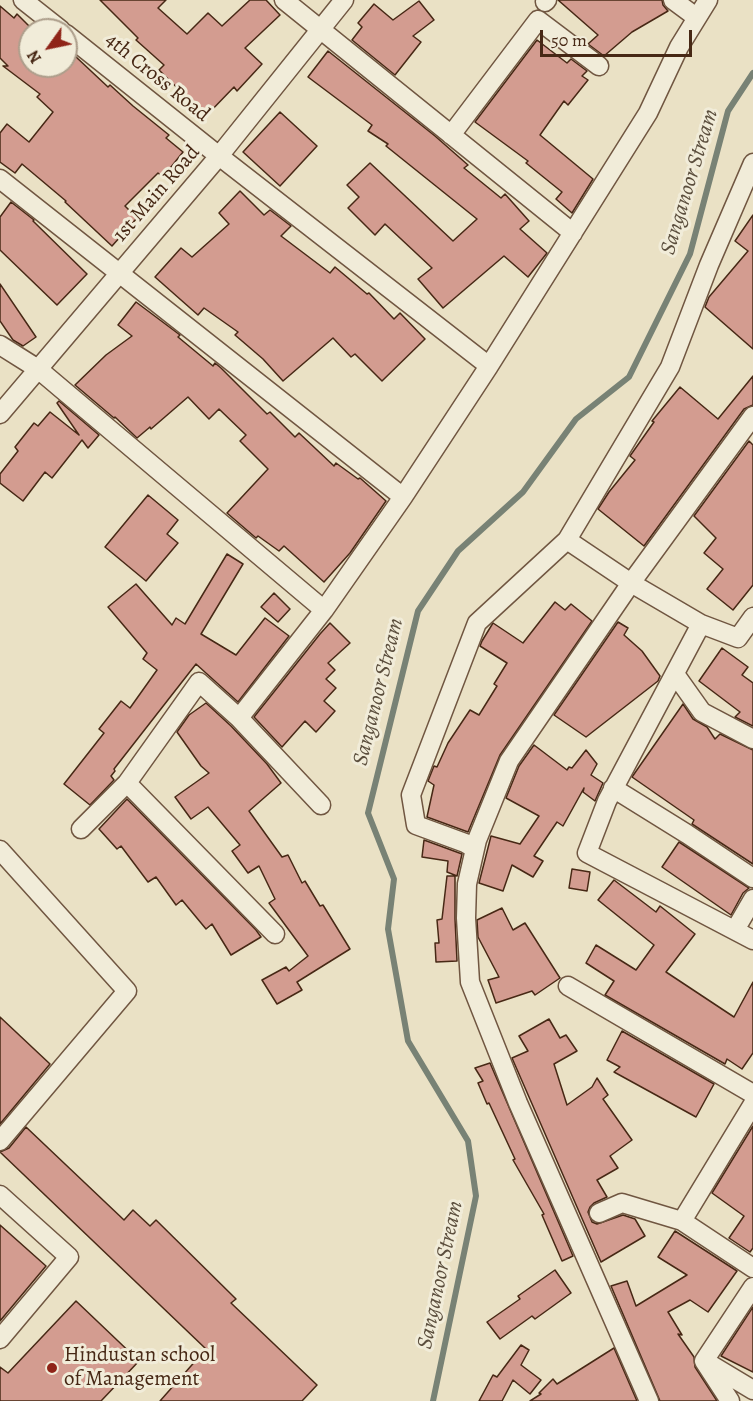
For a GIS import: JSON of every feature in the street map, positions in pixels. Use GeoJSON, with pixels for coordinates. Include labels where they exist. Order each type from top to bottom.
{"type":"FeatureCollection","features":[{"type":"Feature","properties":{"kind":"street"},"geometry":{"type":"LineString","coordinates":[[23,0],[46,18]]}},
{"type":"Feature","properties":{"kind":"street"},"geometry":{"type":"LineString","coordinates":[[284,0],[573,233]]}},
{"type":"Feature","properties":{"kind":"street","name":"1st Main Road"},"geometry":{"type":"LineString","coordinates":[[0,414],[219,156],[344,0]]}},
{"type":"Feature","properties":{"kind":"street"},"geometry":{"type":"LineString","coordinates":[[673,0],[696,17]]}},
{"type":"Feature","properties":{"kind":"street"},"geometry":{"type":"LineString","coordinates":[[239,718],[324,610],[489,366],[648,112],[696,17],[708,0]]}},
{"type":"Feature","properties":{"kind":"street"},"geometry":{"type":"LineString","coordinates":[[451,135],[538,20],[599,66]]}},
{"type":"Feature","properties":{"kind":"street","name":"4th Cross Road"},"geometry":{"type":"LineString","coordinates":[[78,44],[489,366]]}},
{"type":"Feature","properties":{"kind":"street"},"geometry":{"type":"LineString","coordinates":[[475,849],[416,825],[411,795],[477,623],[567,540],[670,367],[709,265],[753,163]]}},
{"type":"Feature","properties":{"kind":"street"},"geometry":{"type":"LineString","coordinates":[[0,179],[403,496]]}},
{"type":"Feature","properties":{"kind":"street"},"geometry":{"type":"LineString","coordinates":[[0,345],[38,369],[324,610]]}},
{"type":"Feature","properties":{"kind":"street"},"geometry":{"type":"LineString","coordinates":[[649,1401],[518,1103],[470,982],[466,918],[468,884],[475,849],[509,761],[631,583],[753,416]]}},
{"type":"Feature","properties":{"kind":"street"},"geometry":{"type":"LineString","coordinates":[[567,540],[631,583],[701,624],[738,639],[753,617]]}},
{"type":"Feature","properties":{"kind":"street"},"geometry":{"type":"LineString","coordinates":[[701,624],[613,788],[587,853],[753,940]]}},
{"type":"Feature","properties":{"kind":"street"},"geometry":{"type":"LineString","coordinates":[[675,674],[702,712],[753,739]]}},
{"type":"Feature","properties":{"kind":"street"},"geometry":{"type":"LineString","coordinates":[[81,829],[127,783],[199,682],[239,718],[321,805]]}},
{"type":"Feature","properties":{"kind":"street"},"geometry":{"type":"LineString","coordinates":[[127,783],[275,934]]}},
{"type":"Feature","properties":{"kind":"street"},"geometry":{"type":"LineString","coordinates":[[613,788],[753,878]]}},
{"type":"Feature","properties":{"kind":"street"},"geometry":{"type":"LineString","coordinates":[[0,850],[127,991],[0,1141]]}},
{"type":"Feature","properties":{"kind":"street"},"geometry":{"type":"LineString","coordinates":[[735,930],[753,899]]}},
{"type":"Feature","properties":{"kind":"street"},"geometry":{"type":"LineString","coordinates":[[568,986],[753,1094]]}},
{"type":"Feature","properties":{"kind":"street"},"geometry":{"type":"LineString","coordinates":[[682,1221],[753,1104]]}},
{"type":"Feature","properties":{"kind":"street"},"geometry":{"type":"LineString","coordinates":[[0,1195],[69,1257],[0,1340]]}},
{"type":"Feature","properties":{"kind":"street"},"geometry":{"type":"LineString","coordinates":[[599,1213],[622,1203],[682,1221],[753,1268]]}},
{"type":"Feature","properties":{"kind":"street"},"geometry":{"type":"LineString","coordinates":[[704,1361],[753,1287]]}},
{"type":"Feature","properties":{"kind":"street"},"geometry":{"type":"LineString","coordinates":[[704,1361],[753,1391],[740,1401]]}},
{"type":"Feature","properties":{"kind":"street"},"geometry":{"type":"LineString","coordinates":[[704,1361],[730,1401]]}},
{"type":"Feature","properties":{"kind":"building"},"geometry":{"type":"Polygon","coordinates":[[[100,0],[166,0],[158,8],[187,34],[208,13],[222,26],[250,0],[266,0],[280,15],[245,48],[262,64],[237,91],[234,87],[206,116],[159,70],[164,65],[136,40],[138,38],[100,0]]]}},
{"type":"Feature","properties":{"kind":"building"},"geometry":{"type":"Polygon","coordinates":[[[558,0],[662,0],[668,11],[632,32],[604,56],[588,44],[598,35],[558,0]]]}},
{"type":"Feature","properties":{"kind":"building"},"geometry":{"type":"Polygon","coordinates":[[[419,1],[434,20],[413,36],[421,42],[395,75],[352,40],[362,27],[358,23],[374,4],[393,20],[419,1]]]}},
{"type":"Feature","properties":{"kind":"building"},"geometry":{"type":"Polygon","coordinates":[[[0,6],[14,18],[17,14],[21,18],[18,18],[18,77],[3,66],[8,66],[0,58],[0,6]]]}},
{"type":"Feature","properties":{"kind":"building"},"geometry":{"type":"Polygon","coordinates":[[[537,40],[567,63],[571,59],[587,71],[582,76],[588,80],[568,105],[564,101],[540,135],[593,179],[572,213],[556,199],[562,192],[526,163],[528,161],[475,122],[537,40]]]}},
{"type":"Feature","properties":{"kind":"building"},"geometry":{"type":"Polygon","coordinates":[[[328,51],[435,136],[468,165],[464,168],[501,198],[505,194],[529,221],[520,229],[547,253],[528,277],[504,256],[443,308],[418,279],[432,268],[385,224],[375,235],[348,208],[359,197],[347,185],[370,163],[453,241],[477,219],[386,146],[388,144],[368,131],[372,125],[308,77],[328,51]]]}},
{"type":"Feature","properties":{"kind":"building"},"geometry":{"type":"Polygon","coordinates":[[[78,59],[108,87],[110,85],[169,135],[166,138],[183,152],[163,177],[158,173],[125,206],[137,218],[112,246],[66,201],[22,164],[15,173],[0,162],[0,133],[7,124],[29,142],[53,112],[37,97],[40,94],[19,78],[78,78],[78,59]]]}},
{"type":"Feature","properties":{"kind":"building"},"geometry":{"type":"Polygon","coordinates":[[[280,112],[317,146],[280,186],[243,152],[280,112]]]}},
{"type":"Feature","properties":{"kind":"building"},"geometry":{"type":"Polygon","coordinates":[[[240,191],[264,215],[270,210],[291,226],[281,236],[330,273],[335,267],[367,294],[369,293],[394,319],[400,313],[425,339],[382,381],[355,354],[351,357],[333,338],[283,381],[263,359],[235,335],[238,332],[204,308],[198,315],[155,277],[181,248],[192,257],[229,224],[219,213],[240,191]]]}},
{"type":"Feature","properties":{"kind":"building"},"geometry":{"type":"Polygon","coordinates":[[[11,202],[34,220],[87,274],[57,305],[0,250],[0,217],[11,202]]]}},
{"type":"Feature","properties":{"kind":"building"},"geometry":{"type":"Polygon","coordinates":[[[753,215],[753,349],[705,307],[709,297],[748,251],[735,241],[753,215]]]}},
{"type":"Feature","properties":{"kind":"building"},"geometry":{"type":"Polygon","coordinates":[[[0,284],[36,337],[23,346],[13,340],[0,321],[0,284]]]}},
{"type":"Feature","properties":{"kind":"building"},"geometry":{"type":"Polygon","coordinates":[[[136,302],[180,335],[178,337],[213,366],[215,363],[221,368],[267,414],[270,412],[295,437],[299,433],[334,466],[336,463],[358,479],[360,478],[386,501],[350,553],[324,582],[284,546],[279,551],[258,536],[256,538],[227,513],[268,469],[240,441],[246,435],[219,409],[209,419],[188,397],[137,438],[75,385],[106,355],[132,336],[118,325],[136,302]]]}},
{"type":"Feature","properties":{"kind":"building"},"geometry":{"type":"Polygon","coordinates":[[[753,376],[753,405],[744,409],[644,546],[598,509],[635,460],[630,456],[654,422],[652,421],[680,387],[718,419],[753,376]]]}},
{"type":"Feature","properties":{"kind":"building"},"geometry":{"type":"Polygon","coordinates":[[[59,401],[99,435],[88,448],[82,440],[52,478],[45,472],[23,501],[0,483],[0,474],[18,451],[15,447],[34,423],[38,426],[50,412],[79,435],[57,403],[59,401]]]}},
{"type":"Feature","properties":{"kind":"building"},"geometry":{"type":"Polygon","coordinates":[[[749,441],[753,445],[753,585],[733,610],[707,589],[723,569],[704,553],[716,538],[694,516],[749,441]]]}},
{"type":"Feature","properties":{"kind":"building"},"geometry":{"type":"Polygon","coordinates":[[[148,495],[178,520],[167,534],[178,543],[146,581],[105,547],[148,495]]]}},
{"type":"Feature","properties":{"kind":"building"},"geometry":{"type":"Polygon","coordinates":[[[227,554],[243,564],[201,634],[236,655],[265,618],[289,636],[238,702],[196,664],[114,769],[111,776],[114,780],[90,805],[64,784],[104,733],[99,729],[121,701],[130,708],[157,670],[143,659],[147,653],[108,607],[136,584],[172,625],[176,618],[185,624],[227,554]]]}},
{"type":"Feature","properties":{"kind":"building"},"geometry":{"type":"Polygon","coordinates":[[[274,593],[290,609],[278,622],[261,607],[274,593]]]}},
{"type":"Feature","properties":{"kind":"building"},"geometry":{"type":"Polygon","coordinates":[[[555,602],[565,610],[571,604],[592,621],[500,755],[468,832],[427,817],[434,785],[428,781],[434,766],[437,767],[448,743],[470,710],[479,715],[497,686],[494,684],[507,663],[480,646],[482,641],[493,623],[523,643],[555,602]]]}},
{"type":"Feature","properties":{"kind":"building"},"geometry":{"type":"Polygon","coordinates":[[[618,622],[628,628],[624,635],[642,651],[660,676],[658,681],[586,737],[554,715],[618,622]]]}},
{"type":"Feature","properties":{"kind":"building"},"geometry":{"type":"Polygon","coordinates":[[[330,623],[350,643],[328,663],[335,670],[326,679],[336,688],[324,701],[335,711],[316,732],[305,721],[282,747],[254,717],[330,623]]]}},
{"type":"Feature","properties":{"kind":"building"},"geometry":{"type":"Polygon","coordinates":[[[722,648],[748,667],[742,675],[753,683],[753,726],[735,717],[740,712],[699,681],[722,648]]]}},
{"type":"Feature","properties":{"kind":"building"},"geometry":{"type":"Polygon","coordinates":[[[206,703],[267,764],[281,783],[249,811],[282,857],[288,855],[302,883],[305,881],[320,906],[323,905],[350,949],[297,982],[302,990],[277,1004],[262,980],[286,967],[289,971],[308,956],[269,903],[275,899],[259,866],[248,873],[232,851],[240,845],[208,807],[191,819],[175,797],[209,773],[201,766],[177,732],[189,715],[206,703]]]}},
{"type":"Feature","properties":{"kind":"building"},"geometry":{"type":"Polygon","coordinates":[[[683,704],[693,719],[707,727],[715,739],[720,734],[753,750],[753,864],[692,824],[694,820],[632,777],[683,704]]]}},
{"type":"Feature","properties":{"kind":"building"},"geometry":{"type":"Polygon","coordinates":[[[534,745],[567,770],[569,767],[572,768],[586,750],[597,764],[591,775],[603,783],[595,801],[583,792],[584,788],[563,826],[557,822],[534,856],[543,861],[533,877],[512,865],[503,891],[479,883],[491,836],[520,844],[539,816],[506,798],[519,766],[534,745]]]}},
{"type":"Feature","properties":{"kind":"building"},"geometry":{"type":"Polygon","coordinates":[[[127,799],[261,937],[231,955],[212,924],[206,929],[182,900],[176,905],[156,877],[148,882],[121,846],[117,849],[99,829],[127,799]]]}},
{"type":"Feature","properties":{"kind":"building"},"geometry":{"type":"Polygon","coordinates":[[[424,840],[462,854],[457,876],[447,872],[448,861],[422,857],[424,840]]]}},
{"type":"Feature","properties":{"kind":"building"},"geometry":{"type":"Polygon","coordinates":[[[679,842],[749,888],[743,893],[731,915],[662,867],[679,842]]]}},
{"type":"Feature","properties":{"kind":"building"},"geometry":{"type":"Polygon","coordinates":[[[572,869],[590,872],[587,891],[569,888],[572,869]]]}},
{"type":"Feature","properties":{"kind":"building"},"geometry":{"type":"Polygon","coordinates":[[[447,876],[455,876],[457,961],[436,962],[435,943],[439,943],[437,920],[442,919],[447,876]]]}},
{"type":"Feature","properties":{"kind":"building"},"geometry":{"type":"Polygon","coordinates":[[[614,880],[656,912],[660,906],[695,934],[666,972],[734,1017],[753,982],[753,1053],[742,1069],[727,1059],[725,1064],[605,995],[614,981],[586,963],[596,945],[636,970],[654,945],[598,900],[614,880]]]}},
{"type":"Feature","properties":{"kind":"building"},"geometry":{"type":"Polygon","coordinates":[[[502,908],[513,930],[525,923],[560,978],[535,995],[532,991],[496,1003],[488,980],[499,977],[478,937],[477,920],[502,908]]]}},
{"type":"Feature","properties":{"kind":"building"},"geometry":{"type":"Polygon","coordinates":[[[0,1017],[50,1064],[0,1124],[0,1017]]]}},
{"type":"Feature","properties":{"kind":"building"},"geometry":{"type":"Polygon","coordinates":[[[549,1019],[560,1038],[566,1035],[577,1051],[554,1064],[567,1105],[592,1087],[597,1078],[608,1095],[603,1099],[632,1140],[610,1156],[618,1168],[597,1180],[607,1197],[594,1203],[588,1212],[592,1222],[597,1224],[623,1215],[635,1219],[645,1236],[601,1262],[512,1058],[528,1051],[519,1036],[549,1019]]]}},
{"type":"Feature","properties":{"kind":"building"},"geometry":{"type":"Polygon","coordinates":[[[622,1031],[714,1084],[696,1117],[614,1072],[620,1067],[607,1060],[622,1031]]]}},
{"type":"Feature","properties":{"kind":"building"},"geometry":{"type":"Polygon","coordinates":[[[490,1063],[573,1256],[562,1261],[542,1215],[544,1214],[513,1160],[515,1159],[478,1083],[483,1081],[475,1068],[490,1063]]]}},
{"type":"Feature","properties":{"kind":"building"},"geometry":{"type":"Polygon","coordinates":[[[753,1126],[753,1248],[750,1252],[729,1238],[744,1216],[712,1193],[753,1126]]]}},
{"type":"Feature","properties":{"kind":"building"},"geometry":{"type":"Polygon","coordinates":[[[26,1127],[124,1220],[133,1210],[150,1226],[156,1220],[236,1299],[231,1303],[317,1385],[302,1401],[160,1401],[206,1349],[0,1152],[9,1148],[26,1127]]]}},
{"type":"Feature","properties":{"kind":"building"},"geometry":{"type":"Polygon","coordinates":[[[0,1225],[46,1266],[0,1321],[0,1225]]]}},
{"type":"Feature","properties":{"kind":"building"},"geometry":{"type":"Polygon","coordinates":[[[675,1231],[737,1271],[708,1312],[690,1300],[668,1312],[682,1335],[678,1334],[694,1357],[695,1367],[717,1401],[660,1401],[611,1286],[627,1281],[636,1306],[687,1275],[658,1257],[675,1231]]]}},
{"type":"Feature","properties":{"kind":"building"},"geometry":{"type":"Polygon","coordinates":[[[555,1270],[571,1293],[535,1319],[532,1316],[500,1339],[487,1322],[520,1299],[518,1296],[555,1270]]]}},
{"type":"Feature","properties":{"kind":"building"},"geometry":{"type":"Polygon","coordinates":[[[76,1301],[139,1361],[101,1401],[0,1401],[0,1367],[8,1373],[76,1301]]]}},
{"type":"Feature","properties":{"kind":"building"},"geometry":{"type":"Polygon","coordinates":[[[753,1307],[753,1372],[721,1356],[753,1307]]]}},
{"type":"Feature","properties":{"kind":"building"},"geometry":{"type":"Polygon","coordinates":[[[521,1345],[529,1350],[521,1365],[541,1380],[530,1394],[513,1380],[502,1401],[479,1401],[493,1375],[497,1377],[521,1345]]]}},
{"type":"Feature","properties":{"kind":"building"},"geometry":{"type":"Polygon","coordinates":[[[614,1348],[637,1401],[530,1401],[541,1394],[539,1393],[553,1379],[557,1384],[614,1348]]]}},
{"type":"Feature","properties":{"kind":"waterway","name":"Sanganoor Stream"},"geometry":{"type":"LineString","coordinates":[[433,1401],[476,1196],[468,1141],[408,1041],[388,929],[394,879],[368,813],[418,611],[458,551],[523,492],[576,419],[629,377],[690,254],[728,111],[753,73]]}},
{"type":"Feature","properties":{"kind":"place","name":"Hindustan school of Management"},"geometry":{"type":"Point","coordinates":[52,1368]}}]}
